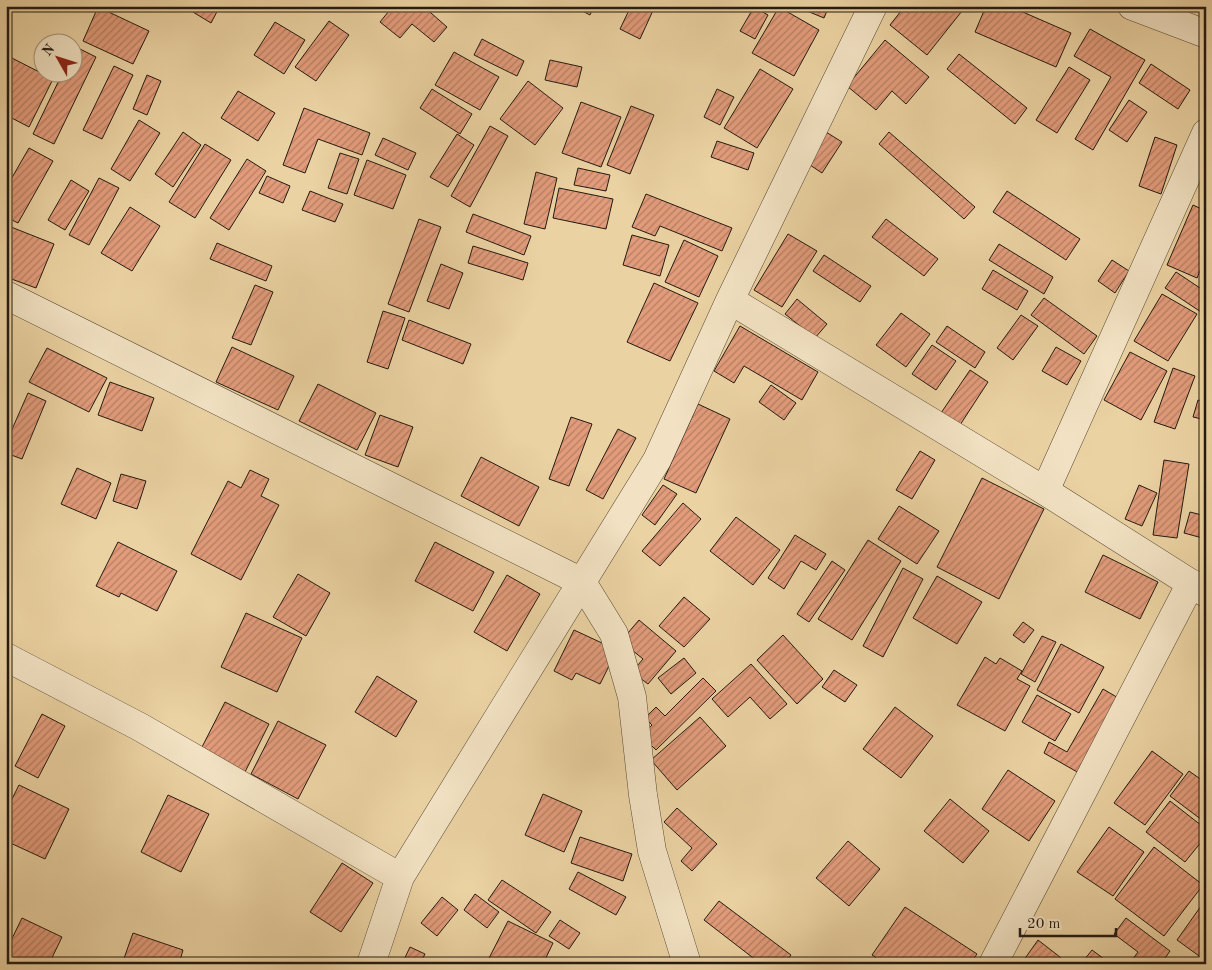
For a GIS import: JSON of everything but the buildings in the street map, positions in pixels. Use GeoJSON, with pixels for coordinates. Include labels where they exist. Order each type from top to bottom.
{"type":"FeatureCollection","features":[{"type":"Feature","properties":{"kind":"street"},"geometry":{"type":"LineString","coordinates":[[371,964],[400,877],[657,460],[730,300],[873,6]]}},
{"type":"Feature","properties":{"kind":"street"},"geometry":{"type":"LineString","coordinates":[[1132,6],[1206,34]]}},
{"type":"Feature","properties":{"kind":"street"},"geometry":{"type":"LineString","coordinates":[[1045,491],[1206,133]]}},
{"type":"Feature","properties":{"kind":"street"},"geometry":{"type":"LineString","coordinates":[[6,295],[582,582],[614,634],[632,697],[643,795],[652,851],[687,964]]}},
{"type":"Feature","properties":{"kind":"street"},"geometry":{"type":"LineString","coordinates":[[730,300],[1045,491],[1198,588],[993,964]]}},
{"type":"Feature","properties":{"kind":"street"},"geometry":{"type":"LineString","coordinates":[[6,657],[140,727],[400,877]]}}]}
